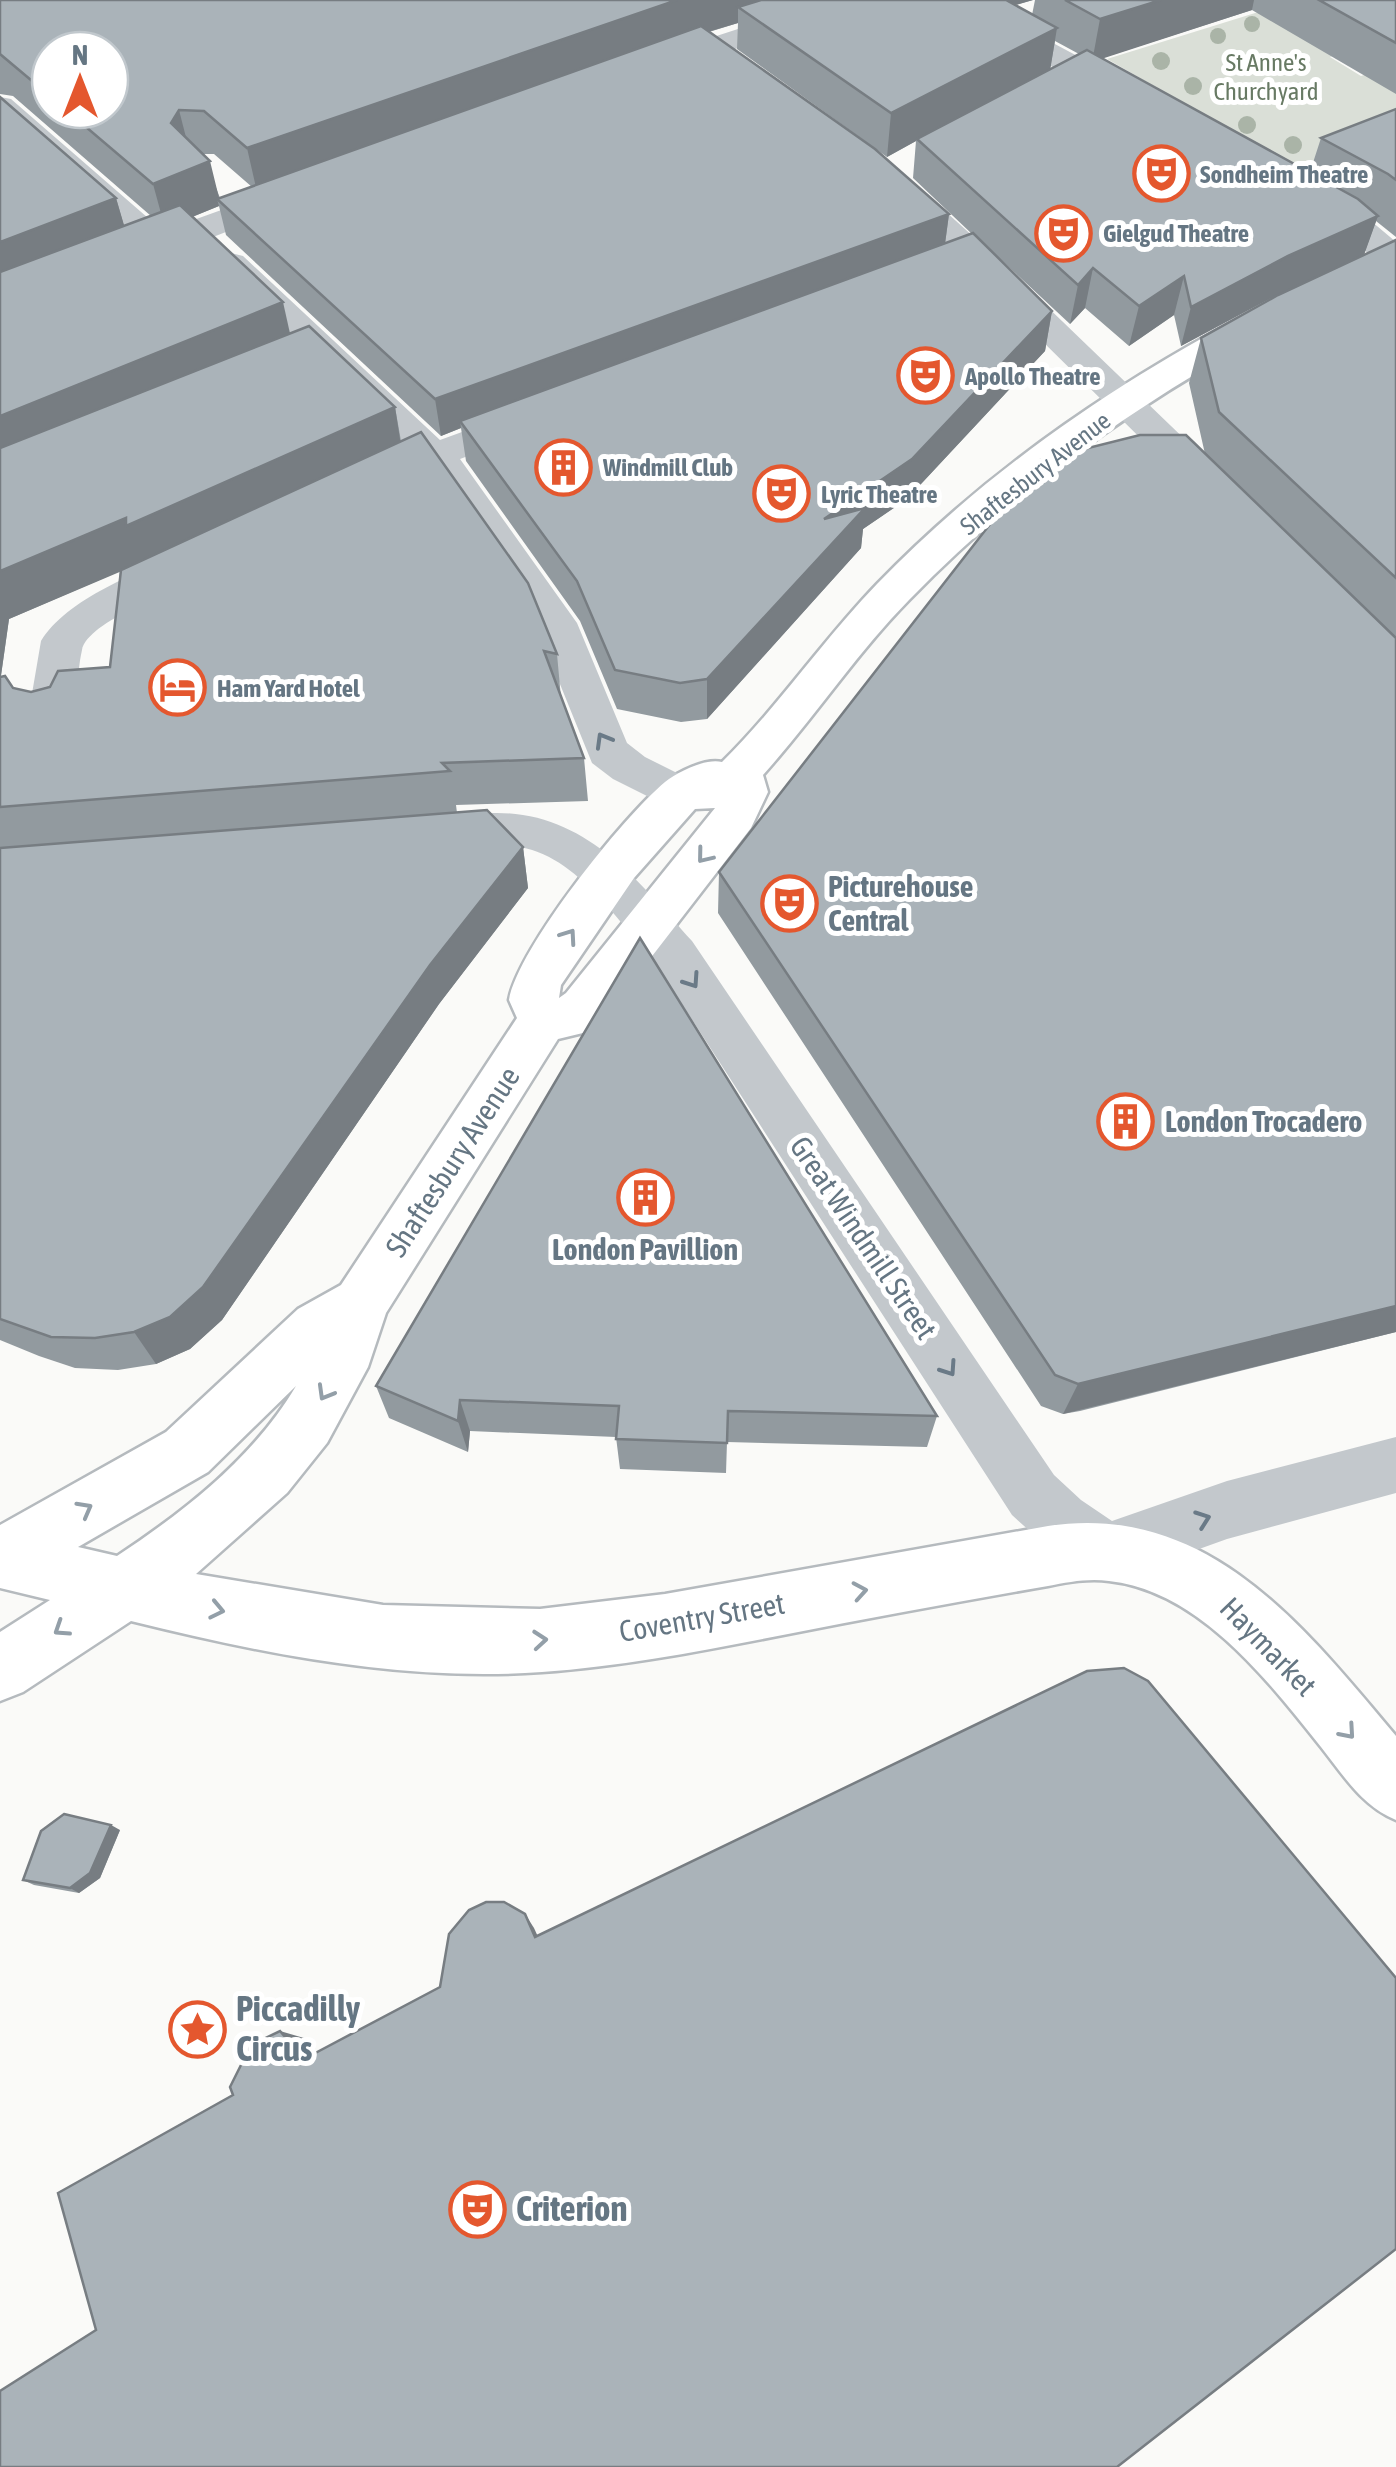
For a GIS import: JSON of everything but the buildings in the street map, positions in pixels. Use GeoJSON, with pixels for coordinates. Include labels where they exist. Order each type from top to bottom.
{"type":"FeatureCollection","features":[{"type":"Feature","properties":{"kind":"main road","name":"Shaftesbury Avenue"},"geometry":{"type":"LineString","coordinates":[[122,1589],[201,1536],[244,1498],[312,1416],[350,1350],[361,1303],[544,1020],[569,1018],[584,1007],[682,794],[705,779],[740,772],[898,588],[1034,467],[1164,375],[1318,290],[1396,260]]}},
{"type":"Feature","properties":{"kind":"main road","name":"Shaftesbury Avenue"},"geometry":{"type":"LineString","coordinates":[[630,903],[735,816],[745,792],[740,772]]}},
{"type":"Feature","properties":{"kind":"main road","name":"Shaftesbury Avenue"},"geometry":{"type":"LineString","coordinates":[[0,1558],[186,1452],[318,1327],[361,1303]]}},
{"type":"Feature","properties":{"kind":"main road","name":"Coventry Street"},"geometry":{"type":"LineString","coordinates":[[0,1558],[122,1589],[332,1632],[464,1645],[616,1633],[936,1575],[1110,1551]]}},
{"type":"Feature","properties":{"kind":"main road","name":"Haymarket"},"geometry":{"type":"LineString","coordinates":[[1110,1551],[1181,1572],[1244,1613],[1396,1787]]}},
{"type":"Feature","properties":{"kind":"main road"},"geometry":{"type":"LineString","coordinates":[[0,1670],[122,1589]]}},
{"type":"Feature","properties":{"kind":"street"},"geometry":{"type":"LineString","coordinates":[[618,79],[706,46],[856,0]]}},
{"type":"Feature","properties":{"kind":"street"},"geometry":{"type":"LineString","coordinates":[[926,0],[974,20],[996,24],[1070,78],[1159,113]]}},
{"type":"Feature","properties":{"kind":"street"},"geometry":{"type":"LineString","coordinates":[[996,24],[1040,11]]}},
{"type":"Feature","properties":{"kind":"street"},"geometry":{"type":"LineString","coordinates":[[706,46],[747,72]]}},
{"type":"Feature","properties":{"kind":"street"},"geometry":{"type":"LineString","coordinates":[[0,106],[158,244]]}},
{"type":"Feature","properties":{"kind":"street"},"geometry":{"type":"LineString","coordinates":[[887,168],[960,261],[1124,403],[1237,512]]}},
{"type":"Feature","properties":{"kind":"street"},"geometry":{"type":"LineString","coordinates":[[0,309],[158,244],[324,184]]}},
{"type":"Feature","properties":{"kind":"street"},"geometry":{"type":"LineString","coordinates":[[224,185],[251,209]]}},
{"type":"Feature","properties":{"kind":"street"},"geometry":{"type":"LineString","coordinates":[[1290,188],[1358,228],[1396,260]]}},
{"type":"Feature","properties":{"kind":"street"},"geometry":{"type":"LineString","coordinates":[[196,230],[452,473],[556,623],[608,752],[629,768],[682,794]]}},
{"type":"Feature","properties":{"kind":"street"},"geometry":{"type":"LineString","coordinates":[[279,370],[324,351]]}},
{"type":"Feature","properties":{"kind":"street"},"geometry":{"type":"LineString","coordinates":[[334,501],[435,456],[566,407]]}},
{"type":"Feature","properties":{"kind":"street"},"geometry":{"type":"LineString","coordinates":[[50,717],[62,641],[84,617],[219,554]]}},
{"type":"Feature","properties":{"kind":"street","name":"Great Windmill Street"},"geometry":{"type":"LineString","coordinates":[[381,840],[523,830],[556,842],[630,903],[686,970],[1033,1495],[1068,1530],[1110,1551]]}},
{"type":"Feature","properties":{"kind":"street","name":"Coventry Street"},"geometry":{"type":"LineString","coordinates":[[1110,1551],[1227,1510],[1396,1465]]}},
{"type":"Feature","properties":{"kind":"green space","name":"St Anne's Churchyard"},"geometry":{"type":"Polygon","coordinates":[[[1284,4],[1360,46],[1330,57],[1361,76],[1396,65],[1396,139],[1307,174],[1107,59],[1284,4]]]}},
{"type":"Feature","properties":{"kind":"place","name":"Sondheim Theatre"},"geometry":{"type":"Point","coordinates":[1161,174]}},
{"type":"Feature","properties":{"kind":"place","name":"Gielgud Theatre"},"geometry":{"type":"Point","coordinates":[1064,233]}},
{"type":"Feature","properties":{"kind":"place","name":"Apollo Theatre"},"geometry":{"type":"Point","coordinates":[926,376]}},
{"type":"Feature","properties":{"kind":"place","name":"Windmill Club"},"geometry":{"type":"Point","coordinates":[564,467]}},
{"type":"Feature","properties":{"kind":"place","name":"Lyric Theatre"},"geometry":{"type":"Point","coordinates":[782,494]}},
{"type":"Feature","properties":{"kind":"place","name":"Ham Yard Hotel"},"geometry":{"type":"Point","coordinates":[178,688]}},
{"type":"Feature","properties":{"kind":"place","name":"Picturehouse Central"},"geometry":{"type":"Point","coordinates":[789,904]}},
{"type":"Feature","properties":{"kind":"place","name":"London Trocadero"},"geometry":{"type":"Point","coordinates":[1126,1122]}},
{"type":"Feature","properties":{"kind":"place","name":"London Pavillion"},"geometry":{"type":"Point","coordinates":[645,1197]}},
{"type":"Feature","properties":{"kind":"place","name":"Piccadilly Circus"},"geometry":{"type":"Point","coordinates":[197,2029]}},
{"type":"Feature","properties":{"kind":"place","name":"Criterion"},"geometry":{"type":"Point","coordinates":[477,2209]}}]}
